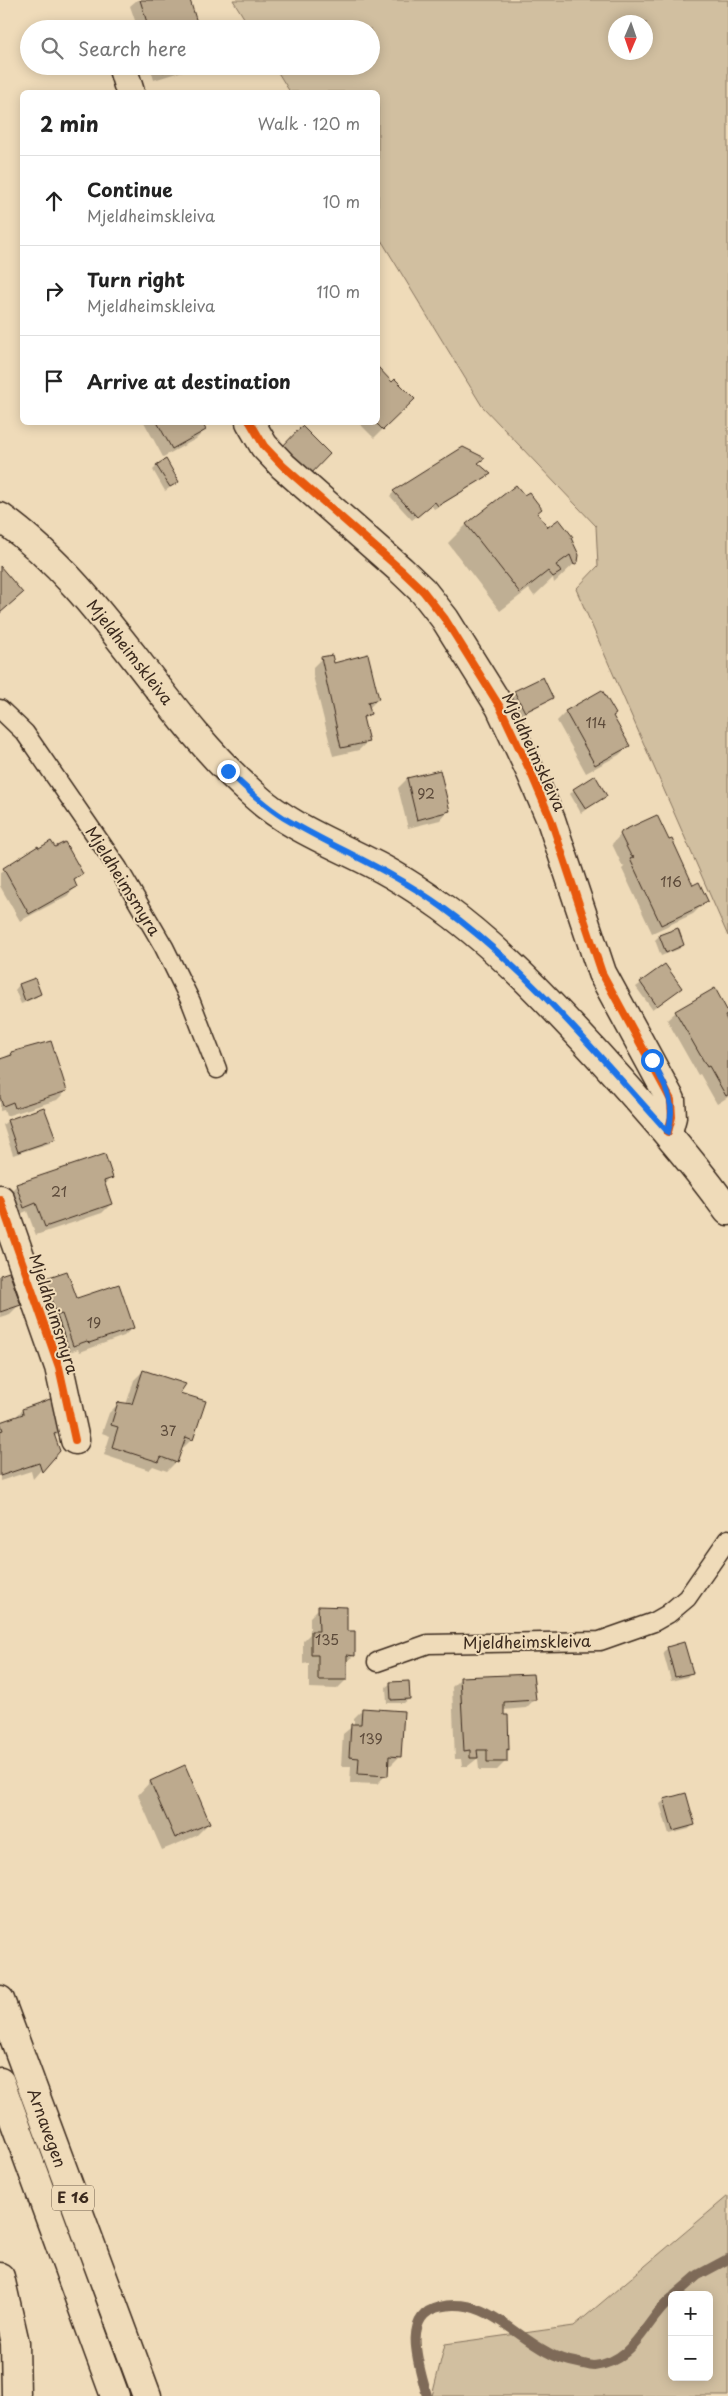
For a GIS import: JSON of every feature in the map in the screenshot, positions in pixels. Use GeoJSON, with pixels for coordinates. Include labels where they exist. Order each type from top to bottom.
{"type":"FeatureCollection","features":[{"type":"Feature","properties":{"kind":"main road"},"geometry":{"type":"LineString","coordinates":[[125,75],[129,90]]}},
{"type":"Feature","properties":{"kind":"main road","name":"Mjeldheimskleiva"},"geometry":{"type":"LineString","coordinates":[[252,425],[264,446],[283,466],[311,493],[373,543],[423,591],[445,619],[500,707],[551,820],[602,973],[671,1100],[672,1117],[668,1132]]}},
{"type":"Feature","properties":{"kind":"main road","name":"Mjeldheimskleiva"},"geometry":{"type":"LineString","coordinates":[[0,518],[27,536],[92,603],[198,739],[255,797],[282,817],[315,836],[412,886],[485,941],[571,1026],[668,1132],[728,1210]]}},
{"type":"Feature","properties":{"kind":"main road","name":"Mjeldheimsmyra"},"geometry":{"type":"LineString","coordinates":[[0,1199],[59,1367],[75,1440]]}},
{"type":"Feature","properties":{"kind":"main road","name":"Arnavegen"},"geometry":{"type":"LineString","coordinates":[[0,2000],[147,2396]]}},
{"type":"Feature","properties":{"kind":"main road","name":"Arnavegen"},"geometry":{"type":"LineString","coordinates":[[0,2082],[115,2396]]}},
{"type":"Feature","properties":{"kind":"main road"},"geometry":{"type":"LineString","coordinates":[[0,2277],[15,2343],[16,2396]]}},
{"type":"Feature","properties":{"kind":"lane","name":"Mjeldheimsmyra"},"geometry":{"type":"LineString","coordinates":[[0,709],[25,733],[118,868],[164,947],[191,1002],[217,1069]]}},
{"type":"Feature","properties":{"kind":"lane","name":"Mjeldheimskleiva"},"geometry":{"type":"LineString","coordinates":[[377,1662],[428,1644],[600,1640],[654,1622],[668,1614],[686,1598],[728,1538]]}},
{"type":"Feature","properties":{"kind":"shaded area"},"geometry":{"type":"Polygon","coordinates":[[[233,0],[728,0],[728,936],[576,589],[598,566],[596,526],[482,406],[380,238],[380,90],[289,90],[280,75],[380,75],[380,20],[245,20],[233,0]]]}},
{"type":"Feature","properties":{"kind":"shaded area"},"geometry":{"type":"Polygon","coordinates":[[[728,2196],[728,2396],[432,2396],[445,2344],[574,2326],[728,2196]]]}},
{"type":"Feature","properties":{"kind":"building"},"geometry":{"type":"Polygon","coordinates":[[[140,0],[190,0],[196,20],[146,20],[140,0]]]}},
{"type":"Feature","properties":{"kind":"building"},"geometry":{"type":"Polygon","coordinates":[[[380,369],[392,382],[395,379],[415,399],[383,430],[378,425],[380,425],[380,369]]]}},
{"type":"Feature","properties":{"kind":"building"},"geometry":{"type":"Polygon","coordinates":[[[159,425],[204,425],[206,430],[172,449],[159,425]]]}},
{"type":"Feature","properties":{"kind":"building"},"geometry":{"type":"Polygon","coordinates":[[[302,426],[330,454],[308,477],[280,449],[302,426]]]}},
{"type":"Feature","properties":{"kind":"building"},"geometry":{"type":"Polygon","coordinates":[[[463,447],[485,458],[478,463],[491,474],[438,506],[435,502],[417,517],[393,491],[463,447]]]}},
{"type":"Feature","properties":{"kind":"building"},"geometry":{"type":"Polygon","coordinates":[[[166,459],[179,482],[170,487],[156,465],[166,459]]]}},
{"type":"Feature","properties":{"kind":"building"},"geometry":{"type":"Polygon","coordinates":[[[516,485],[524,495],[529,492],[542,509],[537,513],[548,527],[559,519],[573,537],[571,538],[579,555],[578,562],[574,565],[570,555],[556,565],[561,572],[553,577],[548,571],[520,593],[466,524],[516,485]]]}},
{"type":"Feature","properties":{"kind":"building"},"geometry":{"type":"Polygon","coordinates":[[[0,566],[23,593],[0,613],[0,566]]]}},
{"type":"Feature","properties":{"kind":"building"},"geometry":{"type":"Polygon","coordinates":[[[368,654],[379,699],[368,702],[371,714],[363,717],[369,742],[341,748],[321,657],[332,655],[334,663],[368,654]]]}},
{"type":"Feature","properties":{"kind":"building"},"geometry":{"type":"Polygon","coordinates":[[[543,677],[553,698],[525,712],[514,691],[543,677]]]}},
{"type":"Feature","properties":{"kind":"building"},"geometry":{"type":"Polygon","coordinates":[[[602,690],[616,714],[613,716],[630,746],[595,765],[565,711],[602,690]]]}},
{"type":"Feature","properties":{"kind":"building"},"geometry":{"type":"Polygon","coordinates":[[[440,770],[450,811],[417,820],[407,778],[440,770]]]}},
{"type":"Feature","properties":{"kind":"building"},"geometry":{"type":"Polygon","coordinates":[[[595,775],[607,796],[586,809],[573,789],[595,775]]]}},
{"type":"Feature","properties":{"kind":"building"},"geometry":{"type":"Polygon","coordinates":[[[657,815],[669,840],[672,839],[693,885],[699,882],[708,901],[661,925],[630,859],[634,857],[631,856],[620,834],[622,831],[657,815]]]}},
{"type":"Feature","properties":{"kind":"building"},"geometry":{"type":"Polygon","coordinates":[[[51,841],[55,847],[65,842],[83,874],[74,880],[77,887],[29,914],[3,868],[38,846],[39,848],[51,841]]]}},
{"type":"Feature","properties":{"kind":"building"},"geometry":{"type":"Polygon","coordinates":[[[678,928],[684,945],[666,953],[659,935],[678,928]]]}},
{"type":"Feature","properties":{"kind":"building"},"geometry":{"type":"Polygon","coordinates":[[[665,964],[682,988],[657,1006],[640,982],[665,964]]]}},
{"type":"Feature","properties":{"kind":"building"},"geometry":{"type":"Polygon","coordinates":[[[35,978],[41,994],[25,1001],[19,984],[35,978]]]}},
{"type":"Feature","properties":{"kind":"building"},"geometry":{"type":"Polygon","coordinates":[[[715,988],[728,1012],[728,1015],[725,1016],[728,1022],[728,1095],[726,1096],[675,1011],[715,988]]]}},
{"type":"Feature","properties":{"kind":"building"},"geometry":{"type":"Polygon","coordinates":[[[51,1041],[67,1091],[15,1108],[13,1102],[3,1106],[0,1097],[0,1059],[12,1055],[11,1052],[51,1041]]]}},
{"type":"Feature","properties":{"kind":"building"},"geometry":{"type":"Polygon","coordinates":[[[44,1107],[56,1139],[18,1152],[7,1120],[44,1107]]]}},
{"type":"Feature","properties":{"kind":"building"},"geometry":{"type":"Polygon","coordinates":[[[105,1154],[113,1178],[104,1181],[112,1204],[45,1227],[36,1203],[24,1208],[16,1184],[105,1154]]]}},
{"type":"Feature","properties":{"kind":"building"},"geometry":{"type":"Polygon","coordinates":[[[67,1271],[77,1298],[119,1284],[134,1328],[89,1343],[87,1341],[73,1346],[62,1314],[49,1318],[37,1281],[67,1271]]]}},
{"type":"Feature","properties":{"kind":"building"},"geometry":{"type":"Polygon","coordinates":[[[9,1272],[21,1305],[0,1312],[0,1275],[9,1272]]]}},
{"type":"Feature","properties":{"kind":"building"},"geometry":{"type":"Polygon","coordinates":[[[143,1370],[186,1384],[180,1393],[206,1401],[193,1440],[186,1437],[177,1463],[161,1457],[159,1462],[112,1447],[118,1427],[111,1425],[118,1402],[132,1404],[143,1370]]]}},
{"type":"Feature","properties":{"kind":"building"},"geometry":{"type":"Polygon","coordinates":[[[53,1398],[64,1430],[54,1434],[60,1451],[42,1472],[39,1463],[0,1476],[0,1431],[3,1430],[0,1422],[23,1414],[22,1409],[53,1398]]]}},
{"type":"Feature","properties":{"kind":"building"},"geometry":{"type":"Polygon","coordinates":[[[318,1606],[347,1607],[347,1631],[355,1631],[355,1656],[347,1655],[347,1680],[318,1680],[318,1655],[311,1655],[311,1631],[319,1631],[318,1606]]]}},
{"type":"Feature","properties":{"kind":"building"},"geometry":{"type":"Polygon","coordinates":[[[684,1642],[693,1673],[675,1677],[667,1647],[684,1642]]]}},
{"type":"Feature","properties":{"kind":"building"},"geometry":{"type":"Polygon","coordinates":[[[533,1674],[536,1700],[504,1702],[504,1715],[508,1715],[509,1750],[507,1749],[507,1762],[487,1762],[487,1750],[477,1750],[478,1758],[470,1758],[470,1750],[464,1751],[460,1677],[533,1674]]]}},
{"type":"Feature","properties":{"kind":"building"},"geometry":{"type":"Polygon","coordinates":[[[409,1681],[410,1699],[391,1700],[390,1682],[409,1681]]]}},
{"type":"Feature","properties":{"kind":"building"},"geometry":{"type":"Polygon","coordinates":[[[362,1708],[404,1711],[401,1757],[389,1756],[388,1776],[358,1774],[359,1758],[349,1757],[351,1724],[361,1724],[362,1708]]]}},
{"type":"Feature","properties":{"kind":"building"},"geometry":{"type":"Polygon","coordinates":[[[185,1765],[210,1823],[175,1838],[150,1781],[185,1765]]]}},
{"type":"Feature","properties":{"kind":"building"},"geometry":{"type":"Polygon","coordinates":[[[686,1793],[695,1825],[673,1831],[664,1799],[686,1793]]]}},
{"type":"Feature","properties":{"kind":"waterway"},"geometry":{"type":"LineString","coordinates":[[680,2291],[698,2275],[728,2259]]}},
{"type":"Feature","properties":{"kind":"waterway"},"geometry":{"type":"LineString","coordinates":[[427,2396],[417,2358],[416,2332],[420,2321],[427,2312],[439,2307],[455,2305],[483,2311],[559,2358],[594,2366],[608,2363],[630,2349],[668,2302]]}},
{"type":"Feature","properties":{"kind":"cycle path"},"geometry":{"type":"LineString","coordinates":[[252,425],[264,446],[283,466],[423,591],[445,619],[500,707],[551,820],[602,973],[671,1100],[672,1117],[668,1132]]}},
{"type":"Feature","properties":{"kind":"cycle path"},"geometry":{"type":"LineString","coordinates":[[0,1199],[59,1367],[75,1440]]}},
{"type":"Feature","properties":{"kind":"route"},"geometry":{"type":"LineString","coordinates":[[228,771],[255,797],[282,817],[412,886],[485,941],[571,1026],[668,1132],[672,1117],[671,1100],[652,1060]]}}]}
